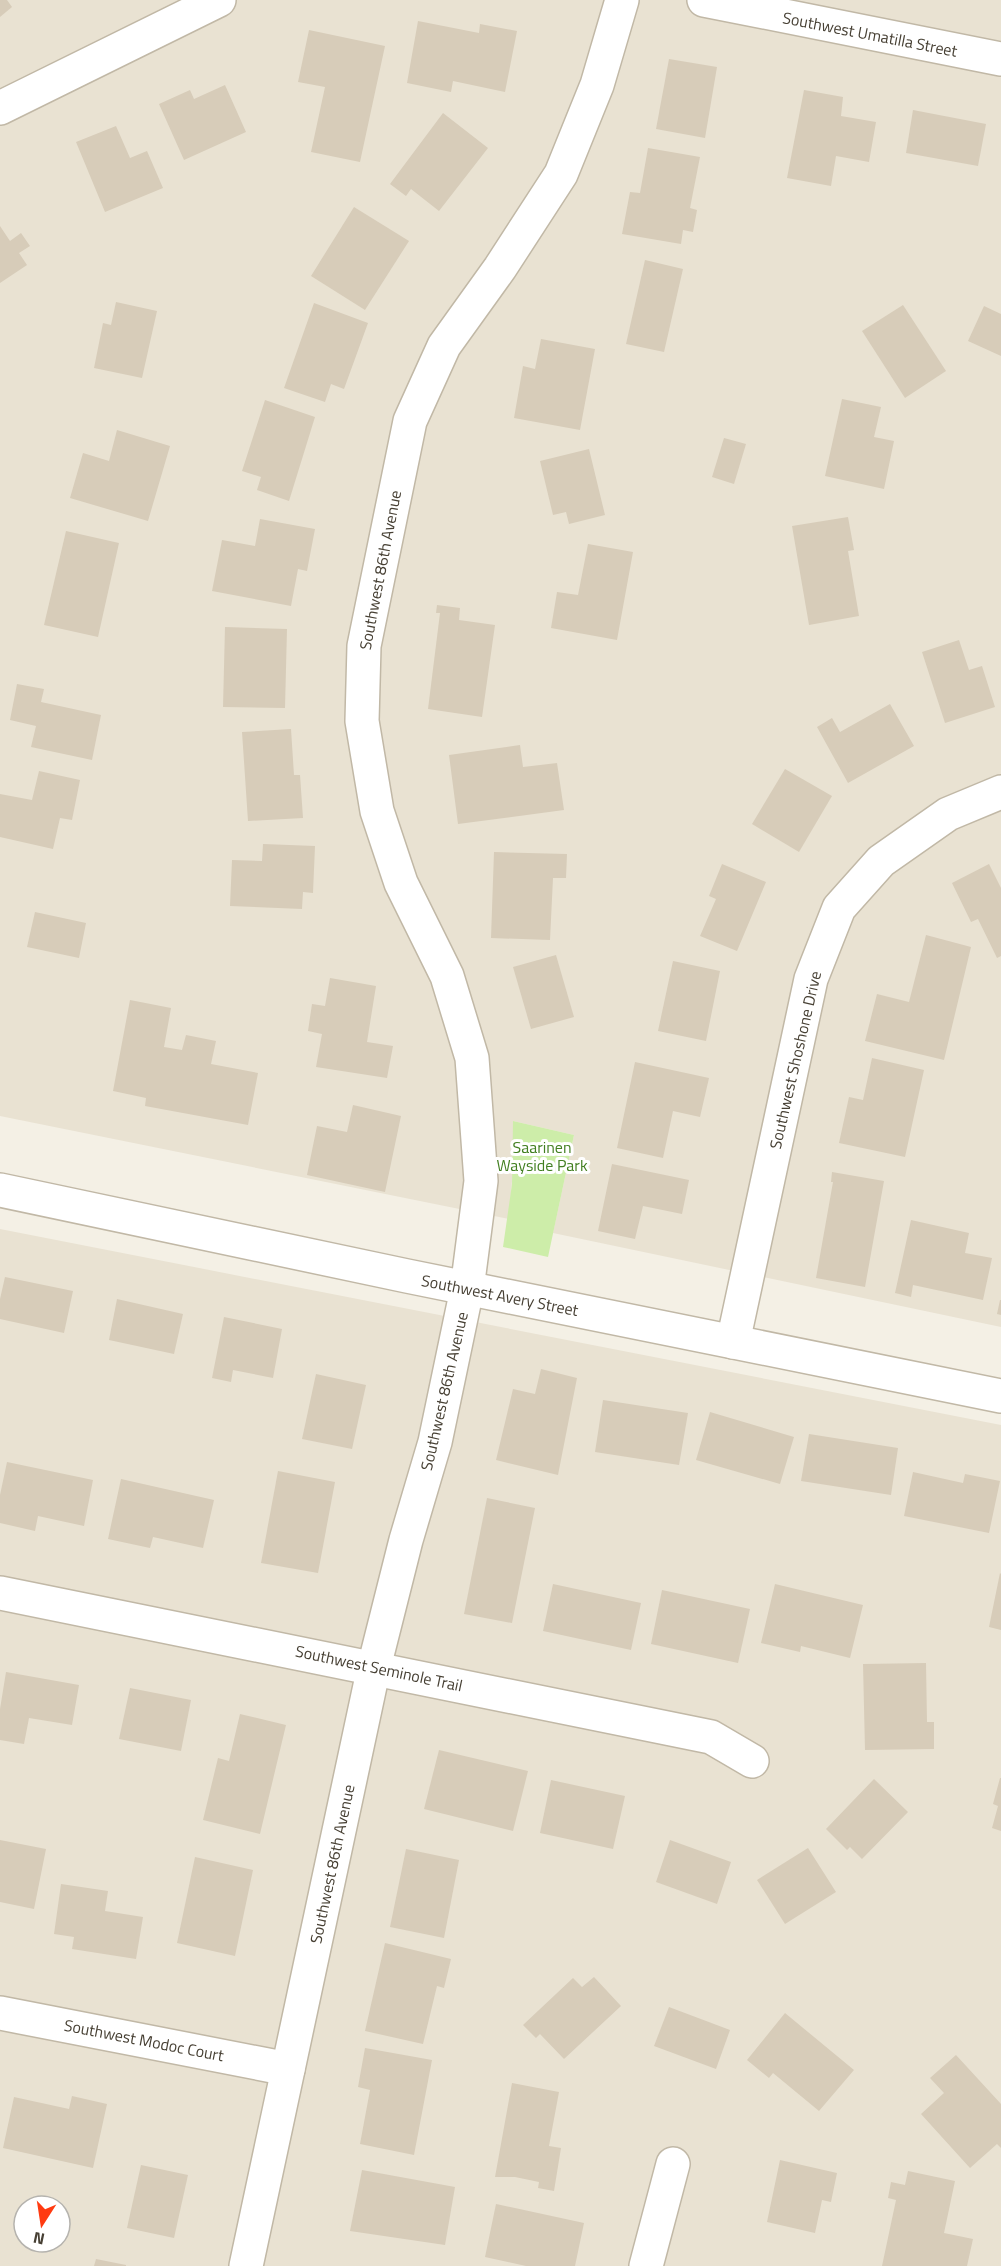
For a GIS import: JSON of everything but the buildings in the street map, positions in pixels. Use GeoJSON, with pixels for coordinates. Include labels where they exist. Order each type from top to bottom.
{"type":"FeatureCollection","features":[{"type":"Feature","properties":{"kind":"street"},"geometry":{"type":"LineString","coordinates":[[0,108],[219,0]]}},
{"type":"Feature","properties":{"kind":"street","name":"Southwest 86th Avenue"},"geometry":{"type":"LineString","coordinates":[[246,2266],[374,1667],[406,1540],[435,1442],[467,1289],[481,1181],[472,1058],[447,976],[401,883],[377,811],[362,721],[364,646],[410,421],[444,346],[501,268],[561,174],[597,85],[622,0]]}},
{"type":"Feature","properties":{"kind":"street","name":"Southwest Umatilla Street"},"geometry":{"type":"LineString","coordinates":[[704,0],[1001,59]]}},
{"type":"Feature","properties":{"kind":"street","name":"Southwest Shoshone Drive"},"geometry":{"type":"LineString","coordinates":[[733,1342],[811,979],[839,908],[891,855],[948,814],[1001,792]]}},
{"type":"Feature","properties":{"kind":"street","name":"Southwest Avery Street"},"geometry":{"type":"LineString","coordinates":[[0,1190],[467,1289],[1001,1396]]}},
{"type":"Feature","properties":{"kind":"street","name":"Southwest Seminole Trail"},"geometry":{"type":"LineString","coordinates":[[0,1593],[711,1737],[752,1761]]}},
{"type":"Feature","properties":{"kind":"street","name":"Southwest Modoc Court"},"geometry":{"type":"LineString","coordinates":[[0,2013],[288,2069]]}},
{"type":"Feature","properties":{"kind":"street"},"geometry":{"type":"LineString","coordinates":[[646,2266],[673,2164]]}},
{"type":"Feature","properties":{"kind":"shaded area"},"geometry":{"type":"Polygon","coordinates":[[[0,0],[1001,0],[1001,1327],[553,1233],[574,1135],[513,1121],[514,1156],[509,1219],[0,1116],[0,0]]]}},
{"type":"Feature","properties":{"kind":"shaded area"},"geometry":{"type":"Polygon","coordinates":[[[0,1229],[1001,1425],[1001,2266],[0,2266],[0,1229]]]}},
{"type":"Feature","properties":{"kind":"green space","name":"Saarinen Wayside Park"},"geometry":{"type":"Polygon","coordinates":[[[513,1121],[574,1135],[548,1257],[503,1247],[512,1184],[513,1121]]]}}]}
